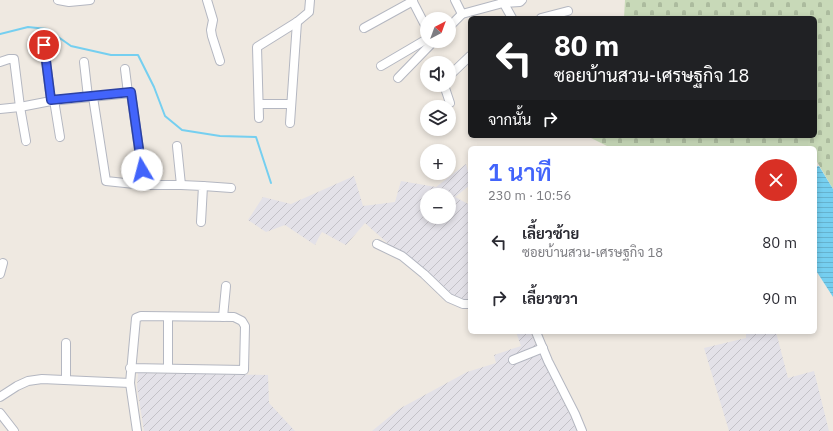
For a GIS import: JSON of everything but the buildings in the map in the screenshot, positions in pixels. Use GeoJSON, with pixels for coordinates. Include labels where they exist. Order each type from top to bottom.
{"type":"FeatureCollection","features":[{"type":"Feature","properties":{"kind":"street"},"geometry":{"type":"LineString","coordinates":[[58,0],[69,2],[90,0]]}},
{"type":"Feature","properties":{"kind":"street"},"geometry":{"type":"LineString","coordinates":[[207,0],[213,20],[211,30],[212,36],[220,61]]}},
{"type":"Feature","properties":{"kind":"street"},"geometry":{"type":"LineString","coordinates":[[259,118],[257,47],[297,22],[309,12],[310,0]]}},
{"type":"Feature","properties":{"kind":"street"},"geometry":{"type":"LineString","coordinates":[[455,0],[462,14]]}},
{"type":"Feature","properties":{"kind":"street"},"geometry":{"type":"LineString","coordinates":[[456,20],[462,14],[502,1],[520,2],[522,0]]}},
{"type":"Feature","properties":{"kind":"street"},"geometry":{"type":"LineString","coordinates":[[364,28],[413,1],[420,15]]}},
{"type":"Feature","properties":{"kind":"street"},"geometry":{"type":"LineString","coordinates":[[502,1],[511,16]]}},
{"type":"Feature","properties":{"kind":"street"},"geometry":{"type":"LineString","coordinates":[[549,16],[568,11]]}},
{"type":"Feature","properties":{"kind":"street"},"geometry":{"type":"LineString","coordinates":[[290,123],[297,22]]}},
{"type":"Feature","properties":{"kind":"street"},"geometry":{"type":"LineString","coordinates":[[381,66],[420,43]]}},
{"type":"Feature","properties":{"kind":"street"},"geometry":{"type":"LineString","coordinates":[[44,45],[60,137]]}},
{"type":"Feature","properties":{"kind":"street"},"geometry":{"type":"LineString","coordinates":[[398,78],[427,48]]}},
{"type":"Feature","properties":{"kind":"street"},"geometry":{"type":"LineString","coordinates":[[456,69],[468,58]]}},
{"type":"Feature","properties":{"kind":"street"},"geometry":{"type":"LineString","coordinates":[[0,62],[14,59],[26,141]]}},
{"type":"Feature","properties":{"kind":"street"},"geometry":{"type":"LineString","coordinates":[[84,62],[106,181],[144,185],[181,185],[231,188]]}},
{"type":"Feature","properties":{"kind":"street"},"geometry":{"type":"LineString","coordinates":[[125,69],[128,93]]}},
{"type":"Feature","properties":{"kind":"street"},"geometry":{"type":"LineString","coordinates":[[0,109],[20,107],[53,100],[131,92],[144,185]]}},
{"type":"Feature","properties":{"kind":"street"},"geometry":{"type":"LineString","coordinates":[[258,104],[291,104]]}},
{"type":"Feature","properties":{"kind":"street"},"geometry":{"type":"LineString","coordinates":[[177,146],[181,185]]}},
{"type":"Feature","properties":{"kind":"street"},"geometry":{"type":"LineString","coordinates":[[201,222],[203,186]]}},
{"type":"Feature","properties":{"kind":"street"},"geometry":{"type":"LineString","coordinates":[[377,244],[402,256],[424,274],[449,298],[463,304],[468,304]]}},
{"type":"Feature","properties":{"kind":"street"},"geometry":{"type":"LineString","coordinates":[[0,274],[3,263]]}},
{"type":"Feature","properties":{"kind":"street"},"geometry":{"type":"LineString","coordinates":[[223,317],[226,286]]}},
{"type":"Feature","properties":{"kind":"street"},"geometry":{"type":"LineString","coordinates":[[130,368],[244,370],[245,326],[239,319],[234,317],[141,316],[136,318],[130,368],[130,383],[137,431]]}},
{"type":"Feature","properties":{"kind":"street"},"geometry":{"type":"LineString","coordinates":[[168,317],[168,368]]}},
{"type":"Feature","properties":{"kind":"street"},"geometry":{"type":"LineString","coordinates":[[537,334],[548,361],[582,431]]}},
{"type":"Feature","properties":{"kind":"street"},"geometry":{"type":"LineString","coordinates":[[66,343],[66,380]]}},
{"type":"Feature","properties":{"kind":"street"},"geometry":{"type":"LineString","coordinates":[[513,360],[543,348]]}},
{"type":"Feature","properties":{"kind":"street"},"geometry":{"type":"LineString","coordinates":[[0,397],[28,381],[42,379],[130,383]]}},
{"type":"Feature","properties":{"kind":"street"},"geometry":{"type":"LineString","coordinates":[[0,413],[14,431]]}},
{"type":"Feature","properties":{"kind":"shaded area"},"geometry":{"type":"Polygon","coordinates":[[[466,164],[468,172],[468,187],[456,196],[456,188],[420,188],[420,224],[456,224],[456,198],[468,204],[468,301],[452,295],[393,248],[365,223],[346,245],[322,232],[315,245],[285,225],[266,232],[248,220],[263,197],[291,204],[354,176],[363,206],[395,202],[401,181],[436,187],[445,180],[456,180],[456,172],[466,164]]]}},
{"type":"Feature","properties":{"kind":"shaded area"},"geometry":{"type":"Polygon","coordinates":[[[517,334],[531,334],[577,431],[372,431],[399,409],[467,372],[496,363],[494,355],[521,346],[517,334]]]}},
{"type":"Feature","properties":{"kind":"shaded area"},"geometry":{"type":"Polygon","coordinates":[[[746,334],[777,334],[788,378],[814,371],[829,431],[729,431],[704,348],[746,338],[746,334]]]}},
{"type":"Feature","properties":{"kind":"shaded area"},"geometry":{"type":"Polygon","coordinates":[[[138,373],[268,375],[269,403],[295,431],[144,431],[137,387],[138,373]]]}},
{"type":"Feature","properties":{"kind":"green space"},"geometry":{"type":"Polygon","coordinates":[[[625,0],[833,0],[833,189],[817,162],[817,146],[607,146],[591,138],[817,138],[817,16],[624,16],[625,0]]]}},
{"type":"Feature","properties":{"kind":"water"},"geometry":{"type":"Polygon","coordinates":[[[817,166],[819,166],[833,189],[833,297],[817,272],[817,166]]]}},
{"type":"Feature","properties":{"kind":"waterway"},"geometry":{"type":"LineString","coordinates":[[0,34],[28,27],[47,29],[71,46],[111,55],[138,55],[154,87],[165,116],[182,130],[220,136],[256,137],[271,183]]}},
{"type":"Feature","properties":{"kind":"route"},"geometry":{"type":"LineString","coordinates":[[44,45],[51,100],[131,92],[142,170]]}}]}
